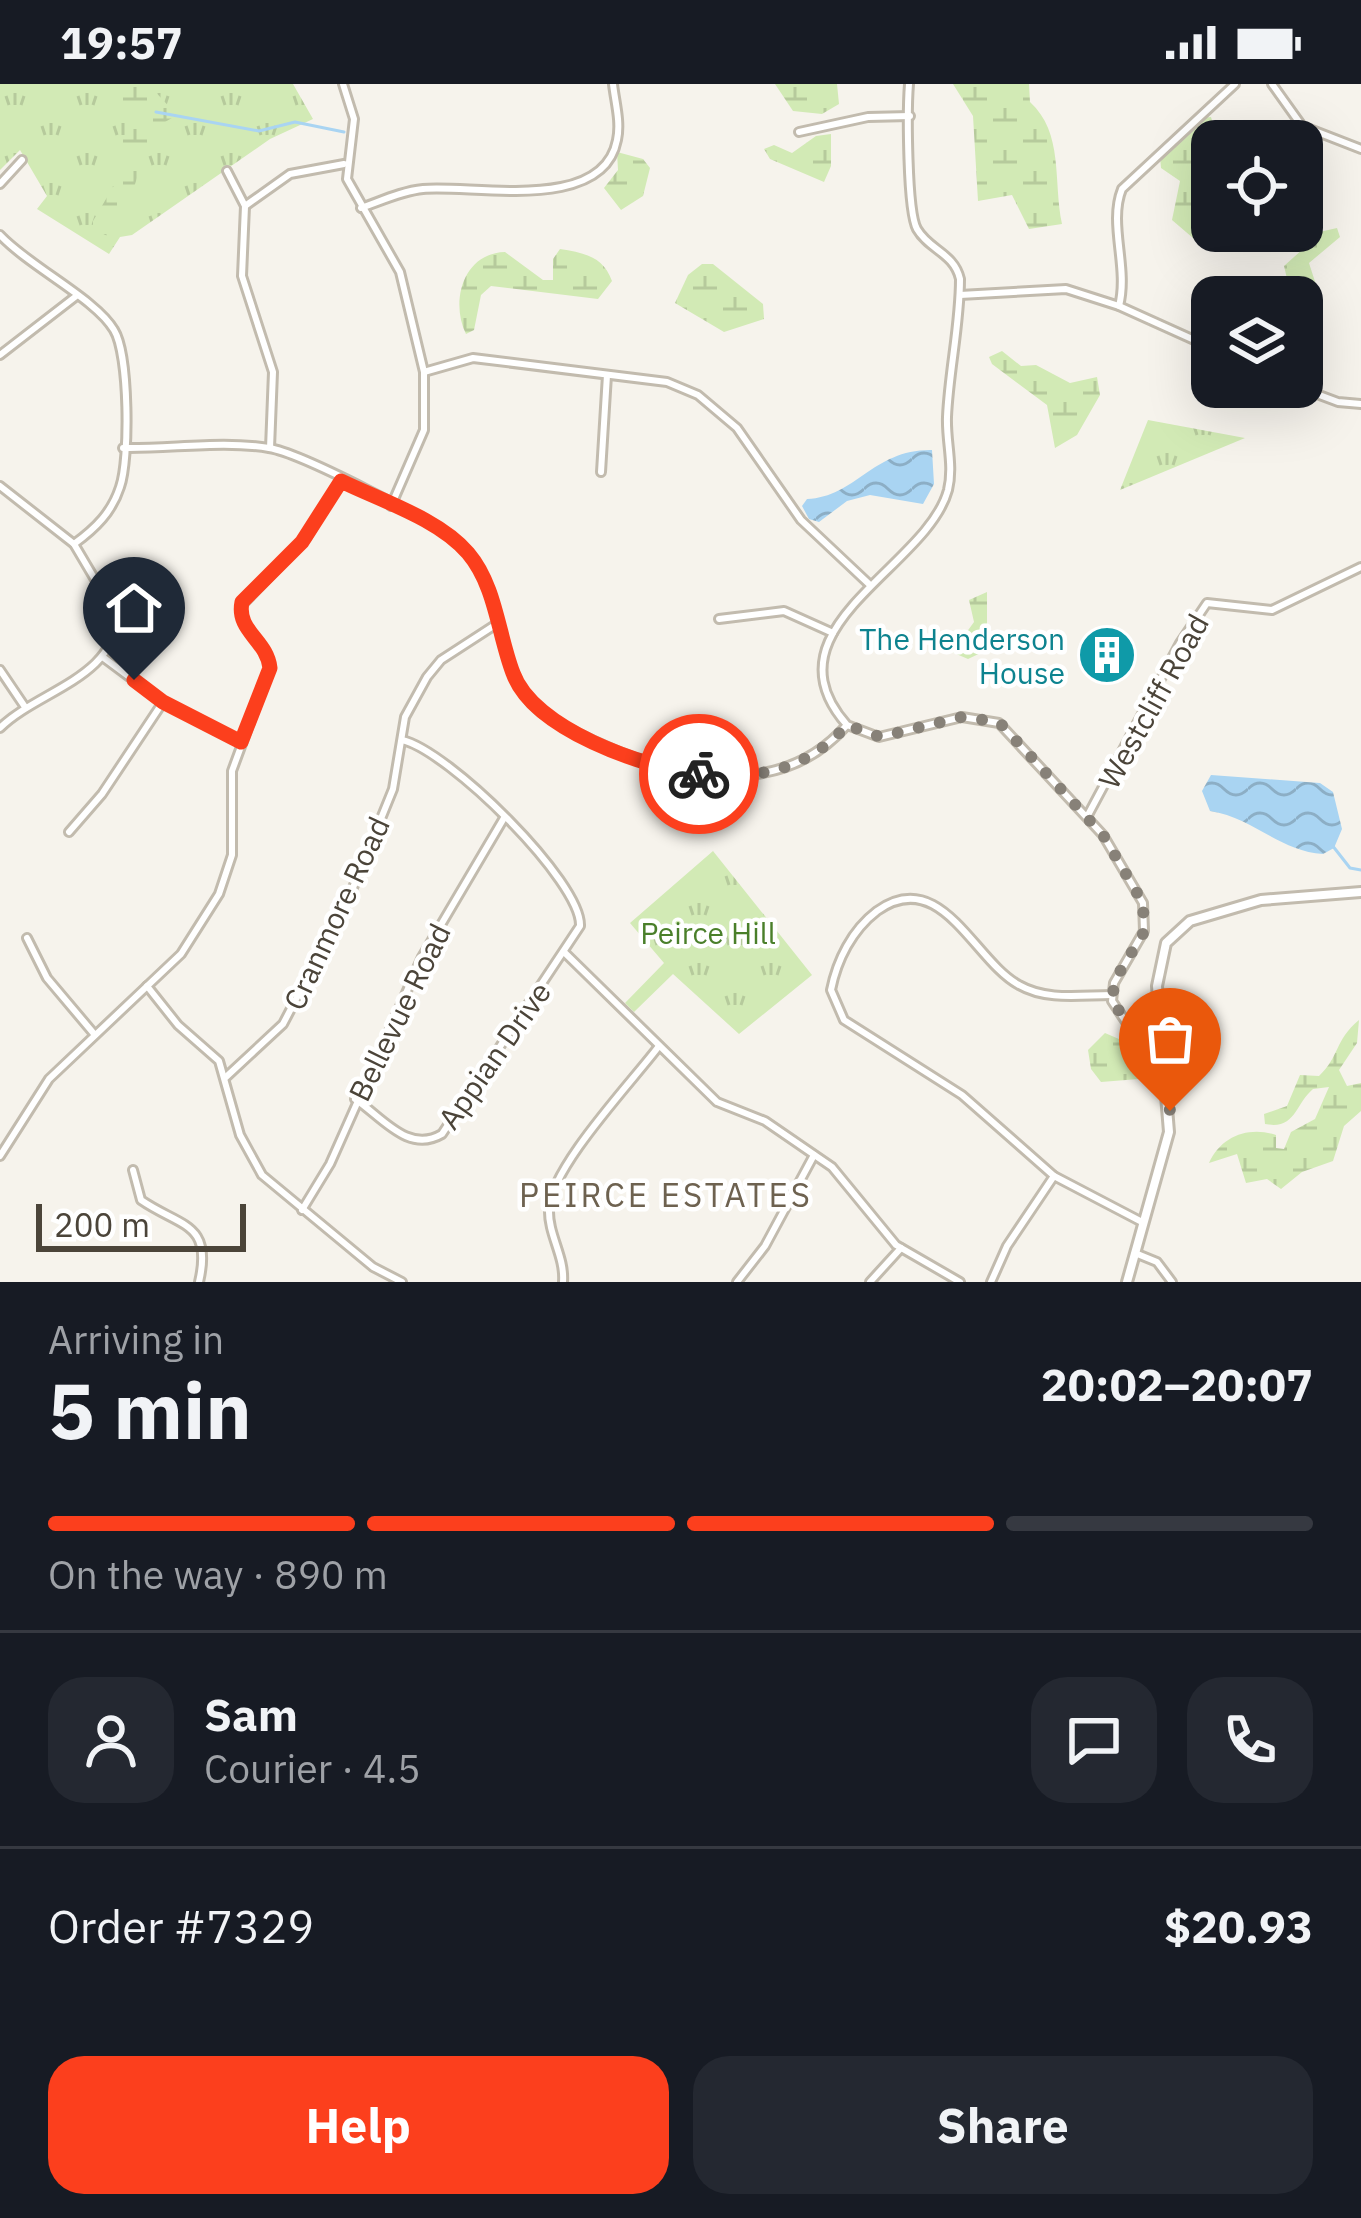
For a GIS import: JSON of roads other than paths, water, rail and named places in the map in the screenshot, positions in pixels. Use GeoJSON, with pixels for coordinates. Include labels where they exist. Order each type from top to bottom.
{"type":"FeatureCollection","features":[{"type":"Feature","properties":{"kind":"street"},"geometry":{"type":"LineString","coordinates":[[343,84],[354,119],[345,164],[361,208],[400,272],[408,323],[424,372],[424,430],[391,506]]}},
{"type":"Feature","properties":{"kind":"street"},"geometry":{"type":"LineString","coordinates":[[361,208],[421,189],[531,192],[577,180],[603,166],[613,152],[618,122],[613,84]]}},
{"type":"Feature","properties":{"kind":"street"},"geometry":{"type":"LineString","coordinates":[[909,84],[910,212],[923,237],[952,260],[960,295],[946,422],[948,490],[931,525],[870,584],[832,633],[824,655],[826,690],[833,711],[847,725],[880,737],[962,717],[992,719],[1087,816],[1114,850],[1146,915],[1143,935],[1111,995],[1115,1012],[1127,1025],[1161,1033]]}},
{"type":"Feature","properties":{"kind":"street"},"geometry":{"type":"LineString","coordinates":[[1120,306],[1124,260],[1117,201],[1122,189],[1235,84]]}},
{"type":"Feature","properties":{"kind":"street"},"geometry":{"type":"LineString","coordinates":[[1272,84],[1303,125],[1361,148]]}},
{"type":"Feature","properties":{"kind":"street"},"geometry":{"type":"LineString","coordinates":[[799,132],[868,117],[910,116]]}},
{"type":"Feature","properties":{"kind":"street"},"geometry":{"type":"LineString","coordinates":[[0,184],[22,160]]}},
{"type":"Feature","properties":{"kind":"street"},"geometry":{"type":"LineString","coordinates":[[245,206],[290,174],[345,164]]}},
{"type":"Feature","properties":{"kind":"street"},"geometry":{"type":"LineString","coordinates":[[227,171],[245,206],[242,276],[273,372],[270,448]]}},
{"type":"Feature","properties":{"kind":"street"},"geometry":{"type":"LineString","coordinates":[[0,235],[107,320],[121,345],[124,472],[110,508],[74,544]]}},
{"type":"Feature","properties":{"kind":"street"},"geometry":{"type":"LineString","coordinates":[[960,295],[1055,288],[1120,306],[1191,338]]}},
{"type":"Feature","properties":{"kind":"street"},"geometry":{"type":"LineString","coordinates":[[0,355],[75,297]]}},
{"type":"Feature","properties":{"kind":"street"},"geometry":{"type":"LineString","coordinates":[[424,372],[473,358],[667,382],[721,412],[753,447],[801,520],[870,584]]}},
{"type":"Feature","properties":{"kind":"street"},"geometry":{"type":"LineString","coordinates":[[601,472],[607,375]]}},
{"type":"Feature","properties":{"kind":"street"},"geometry":{"type":"LineString","coordinates":[[1323,396],[1361,404]]}},
{"type":"Feature","properties":{"kind":"street"},"geometry":{"type":"LineString","coordinates":[[123,448],[270,448],[391,506],[466,551],[484,577],[514,676],[533,706],[656,766],[738,776],[787,769],[823,750],[847,725]]}},
{"type":"Feature","properties":{"kind":"street"},"geometry":{"type":"LineString","coordinates":[[0,1156],[49,1079],[190,942],[226,878],[232,845],[231,780],[270,668],[268,655],[242,622],[242,602],[302,542],[341,481]]}},
{"type":"Feature","properties":{"kind":"street"},"geometry":{"type":"LineString","coordinates":[[0,486],[74,544],[116,615],[104,658],[0,728]]}},
{"type":"Feature","properties":{"kind":"street","name":"Westcliff Road"},"geometry":{"type":"LineString","coordinates":[[1087,816],[1180,643],[1207,603],[1274,610],[1361,566]]}},
{"type":"Feature","properties":{"kind":"street"},"geometry":{"type":"LineString","coordinates":[[719,619],[784,611],[832,633]]}},
{"type":"Feature","properties":{"kind":"street","name":"Cranmore Road"},"geometry":{"type":"LineString","coordinates":[[226,1076],[283,1024],[348,900],[391,795],[407,713],[432,669],[498,623]]}},
{"type":"Feature","properties":{"kind":"street"},"geometry":{"type":"LineString","coordinates":[[104,658],[163,702],[241,742]]}},
{"type":"Feature","properties":{"kind":"street"},"geometry":{"type":"LineString","coordinates":[[0,670],[26,708]]}},
{"type":"Feature","properties":{"kind":"street"},"geometry":{"type":"LineString","coordinates":[[69,832],[102,794],[163,702]]}},
{"type":"Feature","properties":{"kind":"street"},"geometry":{"type":"LineString","coordinates":[[402,740],[469,778],[578,904],[579,929],[565,953],[659,1046],[722,1106],[762,1119],[814,1155],[849,1183],[901,1248],[960,1282]]}},
{"type":"Feature","properties":{"kind":"street","name":"Bellevue Road"},"geometry":{"type":"LineString","coordinates":[[302,1210],[330,1164],[422,957],[504,818]]}},
{"type":"Feature","properties":{"kind":"street"},"geometry":{"type":"LineString","coordinates":[[1127,1282],[1169,1132],[1159,961],[1179,928],[1267,898],[1361,892]]}},
{"type":"Feature","properties":{"kind":"street"},"geometry":{"type":"LineString","coordinates":[[1111,995],[1053,995],[1025,988],[1000,972],[950,914],[913,900],[889,904],[865,922],[833,977],[831,996],[840,1017],[962,1095],[1054,1176],[1142,1222]]}},
{"type":"Feature","properties":{"kind":"street"},"geometry":{"type":"LineString","coordinates":[[27,938],[47,978],[95,1036]]}},
{"type":"Feature","properties":{"kind":"street","name":"Appian Drive"},"geometry":{"type":"LineString","coordinates":[[355,1099],[410,1140],[442,1134],[565,953]]}},
{"type":"Feature","properties":{"kind":"street"},"geometry":{"type":"LineString","coordinates":[[147,986],[178,1025],[213,1052],[226,1076],[238,1129],[252,1161],[302,1210],[376,1269],[402,1282]]}},
{"type":"Feature","properties":{"kind":"street"},"geometry":{"type":"LineString","coordinates":[[563,1282],[563,1262],[550,1219],[555,1185],[659,1046]]}},
{"type":"Feature","properties":{"kind":"street"},"geometry":{"type":"LineString","coordinates":[[737,1282],[765,1246],[814,1155]]}},
{"type":"Feature","properties":{"kind":"street"},"geometry":{"type":"LineString","coordinates":[[133,1170],[135,1190],[143,1202],[184,1222],[198,1238],[204,1255],[200,1282]]}},
{"type":"Feature","properties":{"kind":"street"},"geometry":{"type":"LineString","coordinates":[[991,1282],[1007,1246],[1054,1176]]}},
{"type":"Feature","properties":{"kind":"street"},"geometry":{"type":"LineString","coordinates":[[870,1282],[901,1248]]}},
{"type":"Feature","properties":{"kind":"street"},"geometry":{"type":"LineString","coordinates":[[1135,1253],[1154,1260],[1172,1282]]}},
{"type":"Feature","properties":{"kind":"water"},"geometry":{"type":"Polygon","coordinates":[[[932,450],[934,484],[923,504],[870,495],[847,501],[819,522],[809,519],[802,506],[807,499],[839,490],[894,457],[932,450]]]}},
{"type":"Feature","properties":{"kind":"water"},"geometry":{"type":"Polygon","coordinates":[[[1211,775],[1320,783],[1333,792],[1342,829],[1334,848],[1323,854],[1307,852],[1210,811],[1202,791],[1211,775]]]}},
{"type":"Feature","properties":{"kind":"waterway"},"geometry":{"type":"LineString","coordinates":[[156,112],[259,131],[295,122],[344,132]]}},
{"type":"Feature","properties":{"kind":"waterway"},"geometry":{"type":"LineString","coordinates":[[1332,845],[1350,868],[1361,870]]}},
{"type":"Feature","properties":{"kind":"place","name":"The Henderson House"},"geometry":{"type":"Point","coordinates":[1107,655]}},
{"type":"Feature","properties":{"kind":"district","name":"PEIRCE ESTATES"},"geometry":{"type":"Point","coordinates":[666,1194]}},
{"type":"Feature","properties":{"kind":"park label","name":"Peirce Hill"},"geometry":{"type":"Point","coordinates":[708,932]}}]}
